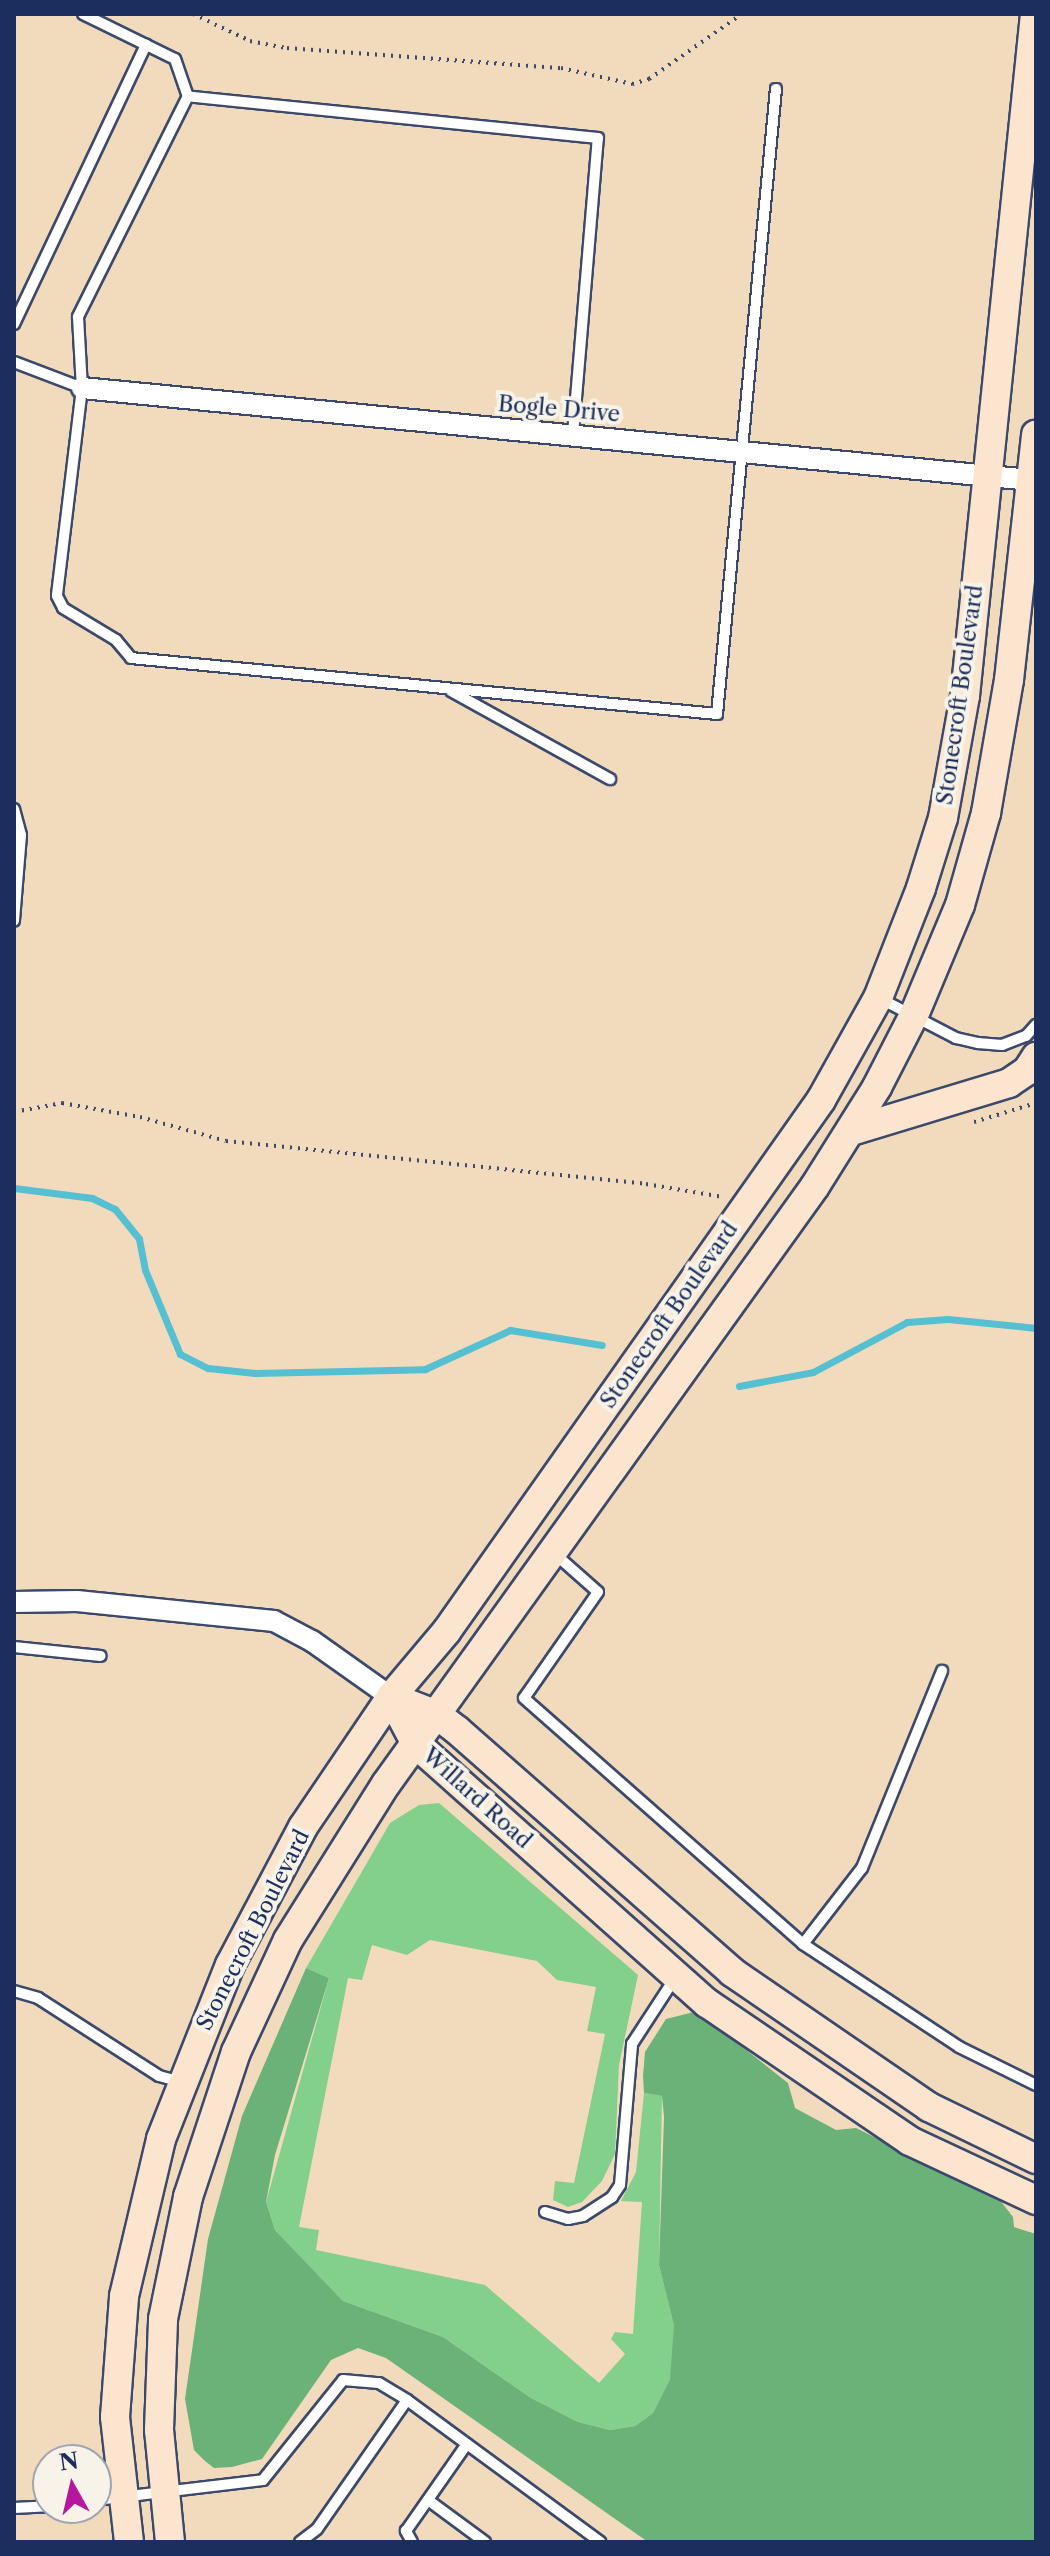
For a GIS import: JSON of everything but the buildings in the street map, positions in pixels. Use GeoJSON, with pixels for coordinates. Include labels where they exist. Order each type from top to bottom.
{"type":"FeatureCollection","features":[{"type":"Feature","properties":{"kind":"main road","name":"Stonecroft Boulevard"},"geometry":{"type":"LineString","coordinates":[[112,2458],[124,2296],[150,2180],[181,2082],[268,1888],[391,1697],[446,1632],[821,1100],[878,998],[943,818],[965,696],[1035,14]]}},
{"type":"Feature","properties":{"kind":"main road","name":"Stonecroft Boulevard"},"geometry":{"type":"LineString","coordinates":[[170,2542],[163,2493],[163,2319],[211,2122],[288,1940],[416,1744],[851,1131],[914,1015],[960,905],[986,813],[1009,680],[1036,434]]}},
{"type":"Feature","properties":{"kind":"main road"},"geometry":{"type":"LineString","coordinates":[[851,1131],[1009,1083],[1027,1071],[1036,1057]]}},
{"type":"Feature","properties":{"kind":"main road","name":"Willard Road"},"geometry":{"type":"LineString","coordinates":[[391,1697],[437,1715],[732,1972],[929,2107],[1036,2159]]}},
{"type":"Feature","properties":{"kind":"main road","name":"Willard Road"},"geometry":{"type":"LineString","coordinates":[[391,1697],[416,1744],[677,1976],[844,2100],[910,2141],[1036,2200]]}},
{"type":"Feature","properties":{"kind":"main road","name":"Stonecroft Boulevard"},"geometry":{"type":"LineString","coordinates":[[112,2505],[129,2542]]}},
{"type":"Feature","properties":{"kind":"street","name":"Bogle Drive"},"geometry":{"type":"LineString","coordinates":[[82,388],[1031,480]]}},
{"type":"Feature","properties":{"kind":"street"},"geometry":{"type":"LineString","coordinates":[[14,1602],[77,1601],[274,1621],[312,1641],[391,1697]]}},
{"type":"Feature","properties":{"kind":"lane"},"geometry":{"type":"LineString","coordinates":[[83,14],[175,59],[188,96],[78,317],[82,388],[57,596],[63,608],[116,640],[131,658],[717,714],[776,89]]}},
{"type":"Feature","properties":{"kind":"lane"},"geometry":{"type":"LineString","coordinates":[[14,324],[146,45]]}},
{"type":"Feature","properties":{"kind":"lane"},"geometry":{"type":"LineString","coordinates":[[188,96],[598,138],[573,434]]}},
{"type":"Feature","properties":{"kind":"lane"},"geometry":{"type":"LineString","coordinates":[[14,362],[82,388]]}},
{"type":"Feature","properties":{"kind":"lane"},"geometry":{"type":"LineString","coordinates":[[445,688],[610,779]]}},
{"type":"Feature","properties":{"kind":"lane"},"geometry":{"type":"LineString","coordinates":[[14,809],[21,835],[14,921]]}},
{"type":"Feature","properties":{"kind":"lane"},"geometry":{"type":"LineString","coordinates":[[878,998],[956,1038],[1002,1045],[1026,1036],[1036,1025]]}},
{"type":"Feature","properties":{"kind":"lane"},"geometry":{"type":"LineString","coordinates":[[552,1551],[598,1592],[524,1698],[803,1944],[959,2047],[1036,2085]]}},
{"type":"Feature","properties":{"kind":"lane"},"geometry":{"type":"LineString","coordinates":[[14,1647],[101,1656]]}},
{"type":"Feature","properties":{"kind":"lane"},"geometry":{"type":"LineString","coordinates":[[803,1944],[862,1868],[942,1671]]}},
{"type":"Feature","properties":{"kind":"lane"},"geometry":{"type":"LineString","coordinates":[[545,2212],[568,2219],[583,2216],[605,2203],[620,2185],[632,2044],[677,1976]]}},
{"type":"Feature","properties":{"kind":"lane"},"geometry":{"type":"LineString","coordinates":[[14,1991],[38,1998],[159,2076],[181,2082]]}},
{"type":"Feature","properties":{"kind":"lane"},"geometry":{"type":"LineString","coordinates":[[112,2499],[263,2480],[343,2380],[379,2383],[407,2400],[600,2542]]}},
{"type":"Feature","properties":{"kind":"lane"},"geometry":{"type":"LineString","coordinates":[[300,2542],[317,2529],[407,2400]]}},
{"type":"Feature","properties":{"kind":"lane"},"geometry":{"type":"LineString","coordinates":[[412,2542],[406,2531],[467,2444]]}},
{"type":"Feature","properties":{"kind":"lane"},"geometry":{"type":"LineString","coordinates":[[428,2500],[485,2542]]}},
{"type":"Feature","properties":{"kind":"path"},"geometry":{"type":"LineString","coordinates":[[193,14],[250,41],[287,48],[561,68],[632,84],[649,79],[742,14]]}},
{"type":"Feature","properties":{"kind":"path"},"geometry":{"type":"LineString","coordinates":[[14,1112],[62,1103],[140,1117],[226,1141],[646,1184],[731,1199]]}},
{"type":"Feature","properties":{"kind":"green space"},"geometry":{"type":"Polygon","coordinates":[[[439,1803],[638,1975],[619,2065],[615,2154],[602,2181],[582,2202],[568,2207],[553,2200],[555,2181],[574,2183],[605,2034],[587,2031],[596,1987],[557,1980],[537,1961],[430,1940],[407,1955],[372,1945],[362,1980],[348,1978],[299,2227],[319,2230],[316,2250],[485,2285],[599,2383],[625,2354],[611,2339],[615,2332],[633,2334],[642,2202],[621,2201],[636,2172],[644,2093],[662,2096],[659,2265],[674,2326],[674,2356],[670,2379],[653,2413],[635,2426],[610,2430],[578,2422],[531,2398],[443,2337],[343,2301],[275,2230],[266,2202],[329,1978],[306,1968],[390,1823],[419,1805],[439,1803]]]}},
{"type":"Feature","properties":{"kind":"green space"},"geometry":{"type":"Polygon","coordinates":[[[306,1968],[329,1978],[275,2155],[266,2202],[275,2230],[343,2301],[443,2337],[531,2398],[578,2422],[610,2430],[635,2426],[653,2413],[670,2379],[674,2326],[659,2265],[664,2117],[662,2096],[644,2093],[643,2076],[645,2052],[666,2019],[694,2012],[707,2019],[788,2083],[795,2108],[836,2130],[856,2128],[999,2199],[1013,2217],[1014,2227],[1036,2234],[1036,2542],[648,2542],[386,2358],[358,2348],[331,2360],[262,2459],[214,2468],[205,2461],[194,2450],[185,2399],[208,2239],[242,2116],[306,1968]]]}},
{"type":"Feature","properties":{"kind":"waterway"},"geometry":{"type":"LineString","coordinates":[[14,1188],[92,1198],[115,1209],[139,1239],[145,1270],[180,1354],[208,1368],[255,1373],[425,1369],[510,1330],[602,1345]]}},
{"type":"Feature","properties":{"kind":"waterway"},"geometry":{"type":"LineString","coordinates":[[739,1386],[813,1372],[907,1322],[948,1319],[1036,1328]]}}]}
